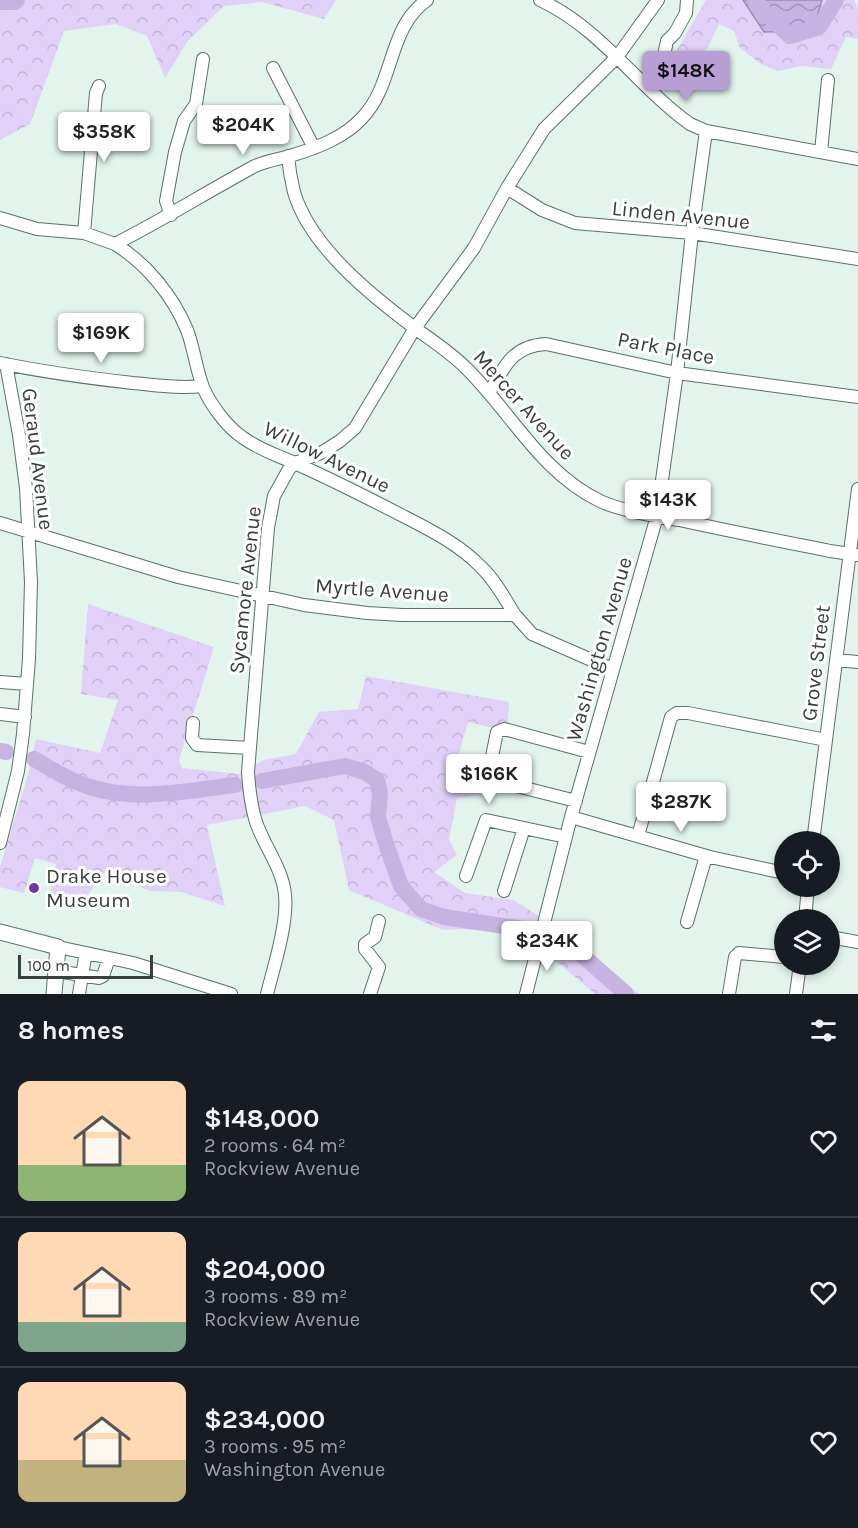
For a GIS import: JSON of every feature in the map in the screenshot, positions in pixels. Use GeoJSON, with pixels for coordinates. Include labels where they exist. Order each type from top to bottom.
{"type":"FeatureCollection","features":[{"type":"Feature","properties":{"kind":"main road"},"geometry":{"type":"LineString","coordinates":[[0,932],[58,947],[54,994]]}},
{"type":"Feature","properties":{"kind":"street"},"geometry":{"type":"LineString","coordinates":[[115,244],[258,165],[314,148],[351,128],[374,103],[399,35],[411,15],[427,0]]}},
{"type":"Feature","properties":{"kind":"street"},"geometry":{"type":"LineString","coordinates":[[540,0],[567,15],[617,57],[680,117],[706,131],[858,159]]}},
{"type":"Feature","properties":{"kind":"street"},"geometry":{"type":"LineString","coordinates":[[295,463],[321,453],[355,428],[415,328],[465,263],[507,188],[544,129],[617,57],[658,0]]}},
{"type":"Feature","properties":{"kind":"street"},"geometry":{"type":"LineString","coordinates":[[648,86],[664,55],[667,41],[675,33],[686,13],[687,0]]}},
{"type":"Feature","properties":{"kind":"street"},"geometry":{"type":"LineString","coordinates":[[171,215],[166,201],[175,152],[184,121],[196,104],[203,59]]}},
{"type":"Feature","properties":{"kind":"street"},"geometry":{"type":"LineString","coordinates":[[273,68],[314,148]]}},
{"type":"Feature","properties":{"kind":"street"},"geometry":{"type":"LineString","coordinates":[[821,152],[828,80]]}},
{"type":"Feature","properties":{"kind":"street"},"geometry":{"type":"LineString","coordinates":[[84,233],[96,93],[99,86]]}},
{"type":"Feature","properties":{"kind":"street","name":"Washington Avenue"},"geometry":{"type":"LineString","coordinates":[[526,994],[571,817],[657,516],[706,131]]}},
{"type":"Feature","properties":{"kind":"street","name":"Mercer Avenue"},"geometry":{"type":"LineString","coordinates":[[288,156],[295,193],[307,219],[321,240],[359,282],[465,367],[535,450],[560,475],[584,493],[604,502],[657,516],[854,554]]}},
{"type":"Feature","properties":{"kind":"street","name":"Linden Avenue"},"geometry":{"type":"LineString","coordinates":[[507,188],[542,210],[575,223],[692,233],[858,259]]}},
{"type":"Feature","properties":{"kind":"street","name":"Willow Avenue"},"geometry":{"type":"LineString","coordinates":[[0,218],[37,230],[84,233],[115,244],[131,254],[166,291],[188,333],[202,386],[222,417],[240,436],[272,455],[295,463],[379,503],[467,553],[483,568],[515,615]]}},
{"type":"Feature","properties":{"kind":"street","name":"Park Place"},"geometry":{"type":"LineString","coordinates":[[489,393],[508,361],[519,351],[538,344],[546,344],[677,373],[858,398]]}},
{"type":"Feature","properties":{"kind":"street"},"geometry":{"type":"LineString","coordinates":[[3,364],[97,379],[167,386],[202,386]]}},
{"type":"Feature","properties":{"kind":"street","name":"Geraud Avenue"},"geometry":{"type":"LineString","coordinates":[[0,843],[4,815],[18,771],[23,734],[32,582],[20,435],[3,364]]}},
{"type":"Feature","properties":{"kind":"street","name":"Sycamore Avenue"},"geometry":{"type":"LineString","coordinates":[[267,994],[278,952],[285,895],[283,883],[256,823],[248,772],[270,510],[274,496],[289,469],[295,463]]}},
{"type":"Feature","properties":{"kind":"street","name":"Grove Street"},"geometry":{"type":"LineString","coordinates":[[814,831],[836,660],[854,554],[858,489]]}},
{"type":"Feature","properties":{"kind":"street","name":"Myrtle Avenue"},"geometry":{"type":"LineString","coordinates":[[0,523],[178,577],[304,604],[367,614],[515,615]]}},
{"type":"Feature","properties":{"kind":"street"},"geometry":{"type":"LineString","coordinates":[[515,615],[532,634],[612,669]]}},
{"type":"Feature","properties":{"kind":"street"},"geometry":{"type":"LineString","coordinates":[[836,660],[858,662]]}},
{"type":"Feature","properties":{"kind":"street"},"geometry":{"type":"LineString","coordinates":[[0,682],[27,684]]}},
{"type":"Feature","properties":{"kind":"street"},"geometry":{"type":"LineString","coordinates":[[638,836],[671,717],[677,713],[688,713],[826,740]]}},
{"type":"Feature","properties":{"kind":"street"},"geometry":{"type":"LineString","coordinates":[[0,714],[25,717]]}},
{"type":"Feature","properties":{"kind":"street"},"geometry":{"type":"LineString","coordinates":[[193,723],[192,738],[197,745],[250,748]]}},
{"type":"Feature","properties":{"kind":"street"},"geometry":{"type":"LineString","coordinates":[[576,801],[493,780],[488,776],[497,732],[504,729],[589,752]]}},
{"type":"Feature","properties":{"kind":"street"},"geometry":{"type":"LineString","coordinates":[[571,817],[706,856],[774,871]]}},
{"type":"Feature","properties":{"kind":"street"},"geometry":{"type":"LineString","coordinates":[[466,876],[486,819],[566,837]]}},
{"type":"Feature","properties":{"kind":"street"},"geometry":{"type":"LineString","coordinates":[[504,891],[524,828]]}},
{"type":"Feature","properties":{"kind":"street"},"geometry":{"type":"LineString","coordinates":[[687,922],[706,856]]}},
{"type":"Feature","properties":{"kind":"street"},"geometry":{"type":"LineString","coordinates":[[370,994],[379,967],[365,949],[365,944],[375,937],[380,921]]}},
{"type":"Feature","properties":{"kind":"street"},"geometry":{"type":"LineString","coordinates":[[840,939],[858,942]]}},
{"type":"Feature","properties":{"kind":"street"},"geometry":{"type":"LineString","coordinates":[[58,947],[133,963],[231,994]]}},
{"type":"Feature","properties":{"kind":"street"},"geometry":{"type":"LineString","coordinates":[[78,994],[86,953]]}},
{"type":"Feature","properties":{"kind":"street"},"geometry":{"type":"LineString","coordinates":[[729,994],[735,957],[739,953],[774,956]]}},
{"type":"Feature","properties":{"kind":"street"},"geometry":{"type":"LineString","coordinates":[[56,971],[99,978],[103,976],[109,958]]}},
{"type":"Feature","properties":{"kind":"street"},"geometry":{"type":"LineString","coordinates":[[796,994],[799,975]]}},
{"type":"Feature","properties":{"kind":"green space"},"geometry":{"type":"Polygon","coordinates":[[[0,0],[336,0],[324,19],[262,2],[224,6],[187,42],[165,78],[147,36],[116,24],[64,31],[30,124],[0,140],[0,0]]]}},
{"type":"Feature","properties":{"kind":"green space"},"geometry":{"type":"Polygon","coordinates":[[[706,0],[854,0],[858,9],[858,39],[846,37],[831,69],[801,66],[778,71],[761,64],[740,48],[734,31],[719,24],[698,68],[673,57],[706,0]]]}},
{"type":"Feature","properties":{"kind":"green space"},"geometry":{"type":"Polygon","coordinates":[[[88,604],[214,647],[179,760],[182,768],[239,774],[264,760],[296,754],[319,712],[358,709],[366,676],[509,702],[507,731],[468,722],[458,757],[494,776],[479,795],[457,798],[449,839],[457,855],[434,872],[465,893],[513,900],[569,934],[639,994],[595,994],[561,965],[522,939],[503,932],[443,930],[349,890],[334,820],[305,806],[207,825],[225,906],[181,892],[150,891],[104,873],[77,909],[50,894],[56,864],[35,858],[24,893],[0,887],[0,867],[28,775],[36,739],[100,753],[118,700],[81,694],[88,604]]]}},
{"type":"Feature","properties":{"kind":"water"},"geometry":{"type":"Polygon","coordinates":[[[743,0],[822,0],[813,31],[764,32],[743,0]]]}},
{"type":"Feature","properties":{"kind":"waterway"},"geometry":{"type":"LineString","coordinates":[[0,2],[17,0]]}},
{"type":"Feature","properties":{"kind":"waterway"},"geometry":{"type":"LineString","coordinates":[[755,0],[765,13],[790,36],[819,27],[836,0]]}},
{"type":"Feature","properties":{"kind":"waterway"},"geometry":{"type":"LineString","coordinates":[[0,751],[6,752]]}},
{"type":"Feature","properties":{"kind":"waterway"},"geometry":{"type":"LineString","coordinates":[[34,759],[73,781],[117,793],[176,793],[235,785]]}},
{"type":"Feature","properties":{"kind":"waterway"},"geometry":{"type":"LineString","coordinates":[[262,781],[345,766],[365,772],[377,780],[380,793],[378,817],[401,886],[421,909],[444,917],[530,930]]}},
{"type":"Feature","properties":{"kind":"waterway"},"geometry":{"type":"LineString","coordinates":[[551,935],[566,941],[626,994]]}},
{"type":"Feature","properties":{"kind":"place","name":"Drake House Museum"},"geometry":{"type":"Point","coordinates":[34,888]}}]}
